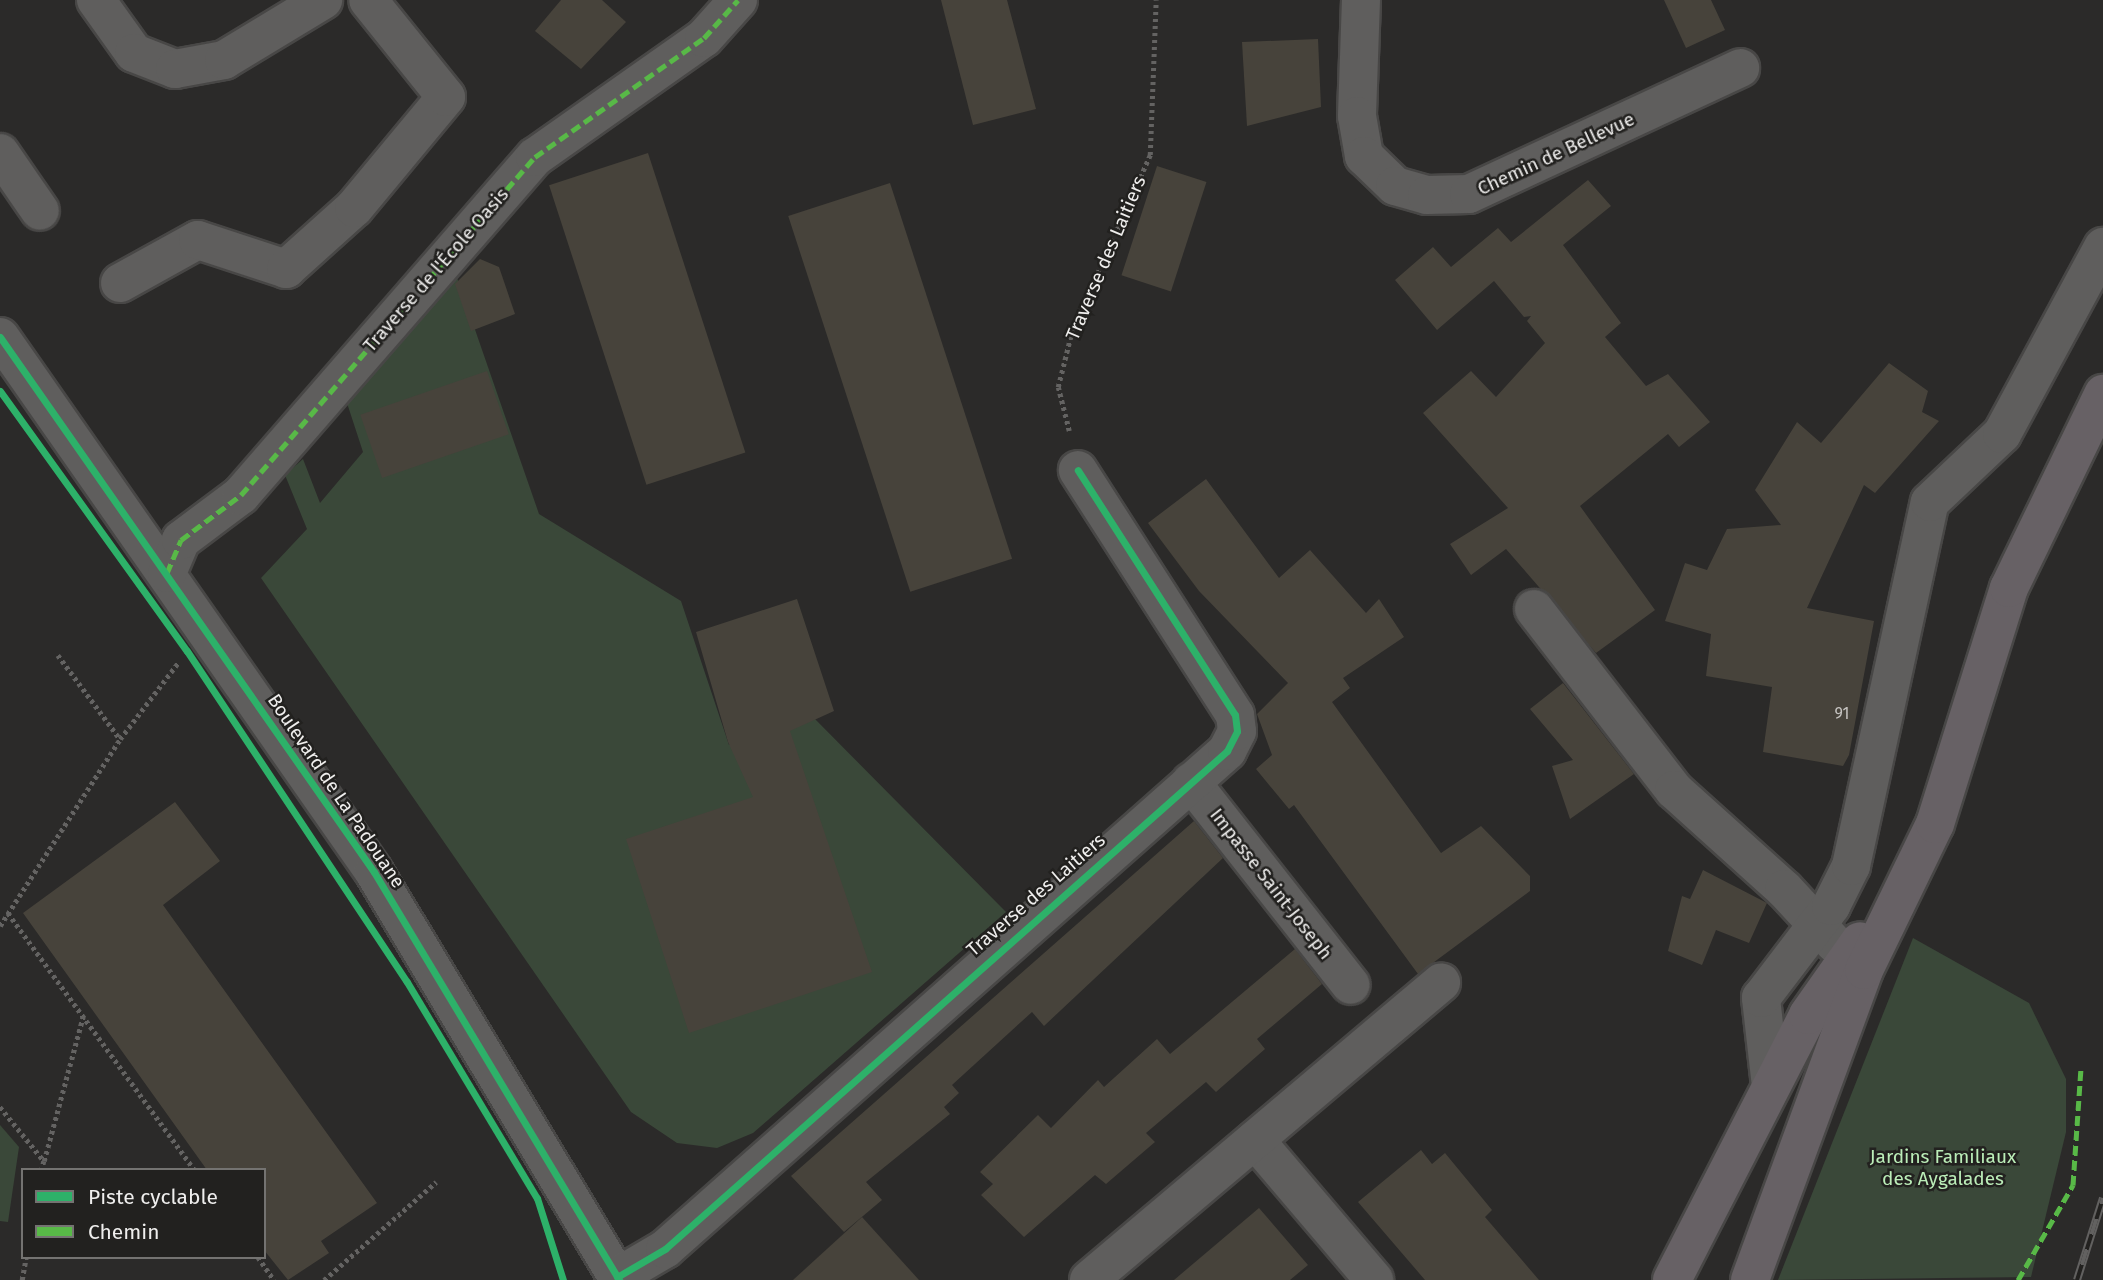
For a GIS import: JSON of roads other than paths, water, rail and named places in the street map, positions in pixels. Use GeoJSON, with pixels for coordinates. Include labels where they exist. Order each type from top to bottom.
{"type":"FeatureCollection","features":[{"type":"Feature","properties":{"kind":"main road"},"geometry":{"type":"LineString","coordinates":[[1750,1280],[1857,964],[1935,824],[2009,588],[2103,394]]}},
{"type":"Feature","properties":{"kind":"main road"},"geometry":{"type":"LineString","coordinates":[[1672,1280],[1808,1015],[1857,964]]}},
{"type":"Feature","properties":{"kind":"street"},"geometry":{"type":"LineString","coordinates":[[96,0],[134,53],[174,69],[224,60],[323,0]]}},
{"type":"Feature","properties":{"kind":"street"},"geometry":{"type":"LineString","coordinates":[[120,284],[198,240],[286,269],[354,208],[446,97],[369,0]]}},
{"type":"Feature","properties":{"kind":"street","name":"Traverse de l'École Oasis"},"geometry":{"type":"LineString","coordinates":[[167,573],[181,540],[240,495],[535,157],[704,38],[738,0]]}},
{"type":"Feature","properties":{"kind":"street","name":"Chemin de Bellevue"},"geometry":{"type":"LineString","coordinates":[[1361,0],[1357,116],[1364,156],[1395,186],[1427,195],[1469,194],[1740,68]]}},
{"type":"Feature","properties":{"kind":"street"},"geometry":{"type":"LineString","coordinates":[[0,153],[40,211]]}},
{"type":"Feature","properties":{"kind":"street"},"geometry":{"type":"LineString","coordinates":[[1771,1086],[1761,998],[1815,925],[1851,866],[1930,502],[2002,434],[2103,247]]}},
{"type":"Feature","properties":{"kind":"street","name":"Boulevard de La Padouane"},"geometry":{"type":"LineString","coordinates":[[0,337],[210,633],[374,872],[618,1279]]}},
{"type":"Feature","properties":{"kind":"street","name":"Traverse des Laitiers"},"geometry":{"type":"LineString","coordinates":[[618,1279],[665,1249],[1227,751],[1237,731],[1235,715],[1078,470]]}},
{"type":"Feature","properties":{"kind":"street"},"geometry":{"type":"LineString","coordinates":[[1534,609],[1674,790],[1784,889],[1815,925],[1857,964]]}},
{"type":"Feature","properties":{"kind":"street","name":"Impasse Saint-Joseph"},"geometry":{"type":"LineString","coordinates":[[1191,782],[1351,985]]}},
{"type":"Feature","properties":{"kind":"street"},"geometry":{"type":"LineString","coordinates":[[1089,1280],[1441,983]]}},
{"type":"Feature","properties":{"kind":"street"},"geometry":{"type":"LineString","coordinates":[[1255,1140],[1374,1280]]}},
{"type":"Feature","properties":{"kind":"railway"},"geometry":{"type":"LineString","coordinates":[[2077,1280],[2103,1198]]}},
{"type":"Feature","properties":{"kind":"park label","name":"Jardins Familiaux des Aygalades"},"geometry":{"type":"Point","coordinates":[1943,1168]}}]}
